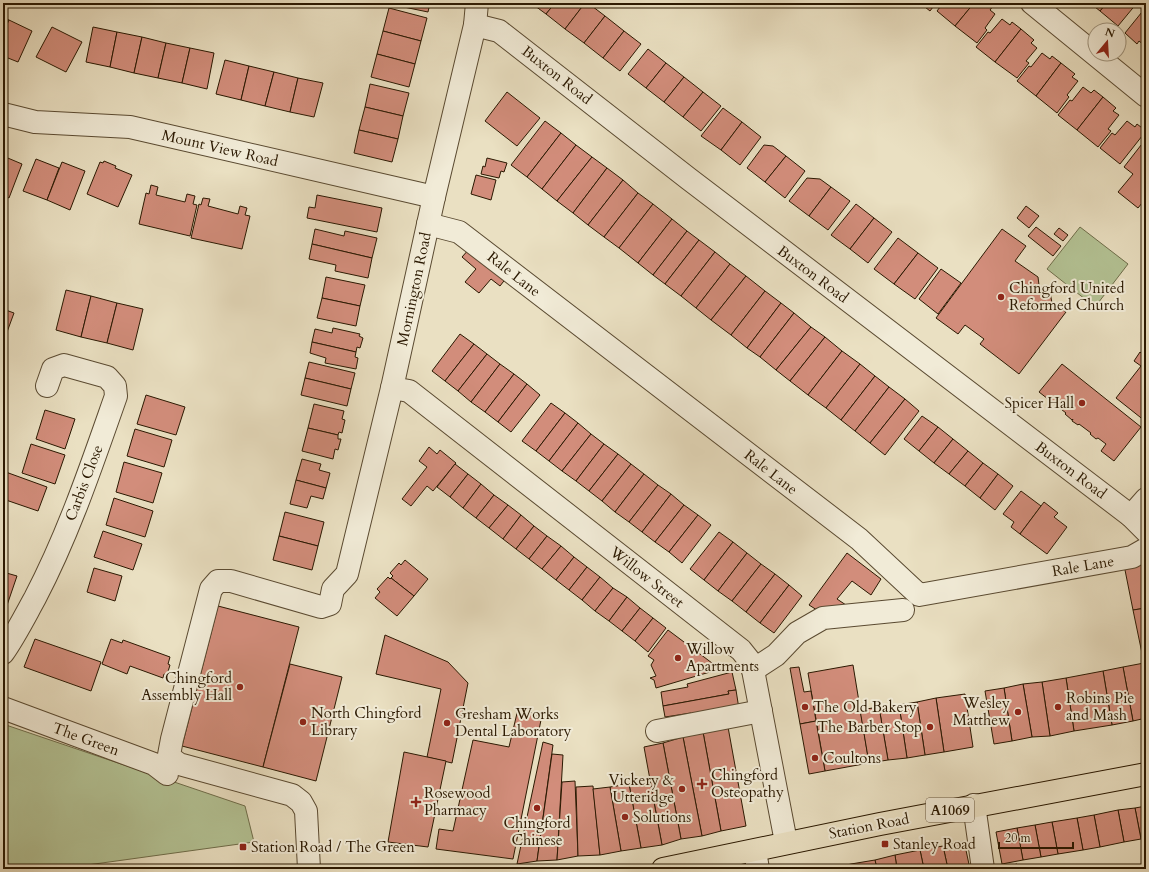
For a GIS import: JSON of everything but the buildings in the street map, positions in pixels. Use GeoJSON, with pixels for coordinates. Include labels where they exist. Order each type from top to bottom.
{"type":"FeatureCollection","features":[{"type":"Feature","properties":{"kind":"main road","name":"Station Road"},"geometry":{"type":"LineString","coordinates":[[663,869],[756,860],[786,842],[974,805],[1146,774]]}},
{"type":"Feature","properties":{"kind":"street","name":"Mornington Road"},"geometry":{"type":"LineString","coordinates":[[309,869],[306,811],[301,802],[292,795],[179,764],[169,755],[172,739],[211,589],[218,581],[231,581],[321,607],[330,604],[334,589],[347,574],[392,388],[434,197],[476,25],[477,3]]}},
{"type":"Feature","properties":{"kind":"street"},"geometry":{"type":"LineString","coordinates":[[1032,3],[1146,96]]}},
{"type":"Feature","properties":{"kind":"street","name":"Buxton Road"},"geometry":{"type":"LineString","coordinates":[[476,25],[499,31],[695,184],[1139,524]]}},
{"type":"Feature","properties":{"kind":"street","name":"Mount View Road"},"geometry":{"type":"LineString","coordinates":[[3,114],[35,122],[130,127],[434,197]]}},
{"type":"Feature","properties":{"kind":"street","name":"Rale Lane"},"geometry":{"type":"LineString","coordinates":[[428,224],[459,232],[859,539],[919,595],[1132,557],[1146,550]]}},
{"type":"Feature","properties":{"kind":"street","name":"Carbis Close"},"geometry":{"type":"LineString","coordinates":[[3,653],[24,618],[51,567],[75,509],[116,396],[115,386],[107,377],[64,365],[53,369],[47,386]]}},
{"type":"Feature","properties":{"kind":"street","name":"Willow Street"},"geometry":{"type":"LineString","coordinates":[[392,388],[409,391],[416,396],[741,650],[749,660],[753,670],[786,842]]}},
{"type":"Feature","properties":{"kind":"street"},"geometry":{"type":"LineString","coordinates":[[1139,524],[1146,499]]}},
{"type":"Feature","properties":{"kind":"street"},"geometry":{"type":"LineString","coordinates":[[753,670],[776,654],[797,633],[823,618],[903,610]]}},
{"type":"Feature","properties":{"kind":"street","name":"The Green"},"geometry":{"type":"LineString","coordinates":[[3,708],[154,764],[167,774]]}},
{"type":"Feature","properties":{"kind":"street"},"geometry":{"type":"LineString","coordinates":[[657,731],[761,711]]}},
{"type":"Feature","properties":{"kind":"street"},"geometry":{"type":"LineString","coordinates":[[974,805],[983,869]]}},
{"type":"Feature","properties":{"kind":"green space"},"geometry":{"type":"Polygon","coordinates":[[[1080,227],[1128,264],[1095,307],[1047,269],[1080,227]]]}},
{"type":"Feature","properties":{"kind":"green space"},"geometry":{"type":"Polygon","coordinates":[[[3,724],[245,806],[254,842],[80,866],[70,869],[3,869],[3,724]]]}},
{"type":"Feature","properties":{"kind":"place","name":"Chingford United Reformed Church"},"geometry":{"type":"Point","coordinates":[1001,297]}},
{"type":"Feature","properties":{"kind":"place","name":"Spicer Hall"},"geometry":{"type":"Point","coordinates":[1082,403]}},
{"type":"Feature","properties":{"kind":"place","name":"Willow Apartments"},"geometry":{"type":"Point","coordinates":[678,658]}},
{"type":"Feature","properties":{"kind":"place","name":"Chingford Assembly Hall"},"geometry":{"type":"Point","coordinates":[240,687]}},
{"type":"Feature","properties":{"kind":"place","name":"The Old Bakery"},"geometry":{"type":"Point","coordinates":[805,707]}},
{"type":"Feature","properties":{"kind":"place","name":"Robins Pie and Mash"},"geometry":{"type":"Point","coordinates":[1058,707]}},
{"type":"Feature","properties":{"kind":"place","name":"Wesley Matthew"},"geometry":{"type":"Point","coordinates":[1018,712]}},
{"type":"Feature","properties":{"kind":"place","name":"North Chingford Library"},"geometry":{"type":"Point","coordinates":[303,722]}},
{"type":"Feature","properties":{"kind":"place","name":"Gresham Works Dental Laboratory"},"geometry":{"type":"Point","coordinates":[447,723]}},
{"type":"Feature","properties":{"kind":"place","name":"The Barber Stop"},"geometry":{"type":"Point","coordinates":[930,727]}},
{"type":"Feature","properties":{"kind":"place","name":"Coultons"},"geometry":{"type":"Point","coordinates":[815,758]}},
{"type":"Feature","properties":{"kind":"place","name":"Chingford Osteopathy"},"geometry":{"type":"Point","coordinates":[702,784]}},
{"type":"Feature","properties":{"kind":"place","name":"Vickery & Utteridge"},"geometry":{"type":"Point","coordinates":[682,789]}},
{"type":"Feature","properties":{"kind":"place","name":"Rosewood Pharmacy"},"geometry":{"type":"Point","coordinates":[416,802]}},
{"type":"Feature","properties":{"kind":"place","name":"Chingford Chinese"},"geometry":{"type":"Point","coordinates":[537,808]}},
{"type":"Feature","properties":{"kind":"place","name":"Solutions"},"geometry":{"type":"Point","coordinates":[625,817]}},
{"type":"Feature","properties":{"kind":"place","name":"Stanley Road"},"geometry":{"type":"Point","coordinates":[885,844]}},
{"type":"Feature","properties":{"kind":"place","name":"Station Road / The Green"},"geometry":{"type":"Point","coordinates":[243,847]}}]}
